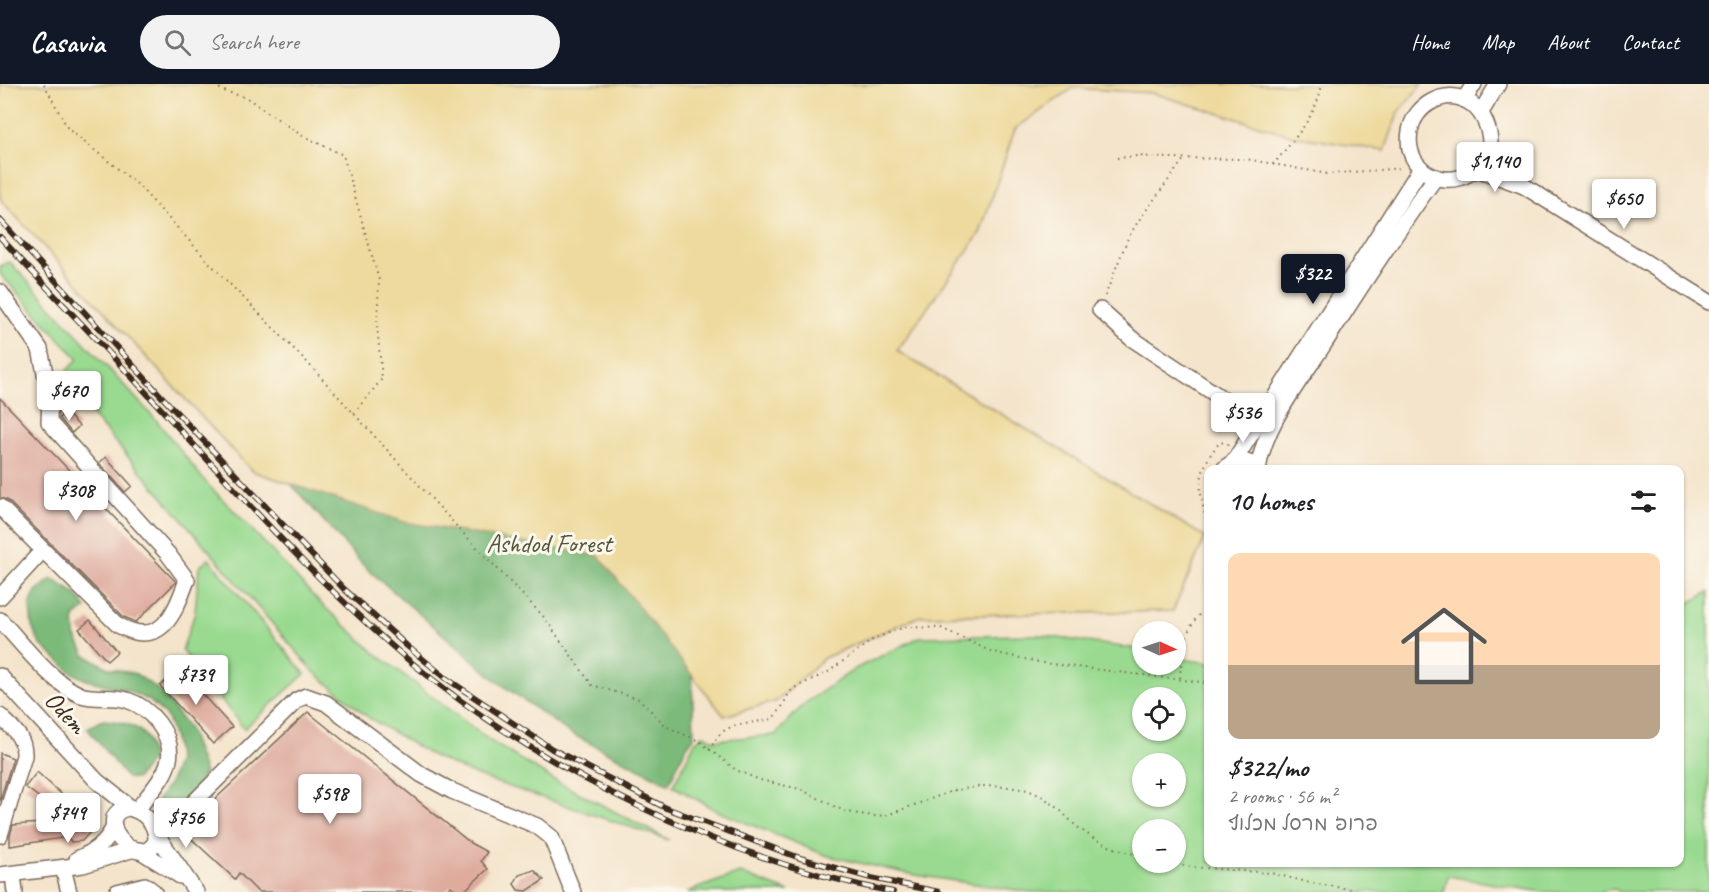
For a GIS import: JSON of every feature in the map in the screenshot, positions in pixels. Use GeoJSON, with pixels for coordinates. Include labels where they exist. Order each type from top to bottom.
{"type":"FeatureCollection","features":[{"type":"Feature","properties":{"kind":"street"},"geometry":{"type":"LineString","coordinates":[[1464,100],[1474,84]]}},
{"type":"Feature","properties":{"kind":"street"},"geometry":{"type":"LineString","coordinates":[[1481,112],[1498,84]]}},
{"type":"Feature","properties":{"kind":"street"},"geometry":{"type":"LineString","coordinates":[[1442,98],[1464,100],[1481,112],[1490,134],[1490,146],[1486,158],[1477,169],[1468,175],[1447,180],[1436,177],[1421,168],[1410,148],[1409,137],[1415,116],[1432,102],[1442,98]]}},
{"type":"Feature","properties":{"kind":"street"},"geometry":{"type":"LineString","coordinates":[[1490,146],[1524,186]]}},
{"type":"Feature","properties":{"kind":"street"},"geometry":{"type":"LineString","coordinates":[[1228,465],[1259,423],[1421,168]]}},
{"type":"Feature","properties":{"kind":"street"},"geometry":{"type":"LineString","coordinates":[[1477,169],[1524,186],[1708,303]]}},
{"type":"Feature","properties":{"kind":"street"},"geometry":{"type":"LineString","coordinates":[[1259,465],[1264,442],[1285,405],[1404,220],[1436,177]]}},
{"type":"Feature","properties":{"kind":"street"},"geometry":{"type":"LineString","coordinates":[[0,292],[40,349],[50,397],[49,422],[168,554],[188,580],[175,612],[164,626],[147,633],[132,633],[118,625],[0,507]]}},
{"type":"Feature","properties":{"kind":"street"},"geometry":{"type":"LineString","coordinates":[[1100,310],[1131,338],[1259,423]]}},
{"type":"Feature","properties":{"kind":"street"},"geometry":{"type":"LineString","coordinates":[[1228,465],[1247,461],[1252,465]]}},
{"type":"Feature","properties":{"kind":"street"},"geometry":{"type":"LineString","coordinates":[[0,597],[42,551]]}},
{"type":"Feature","properties":{"kind":"street"},"geometry":{"type":"LineString","coordinates":[[0,620],[52,675],[66,685],[82,695],[126,699],[144,708],[159,724],[168,742],[169,758],[165,771],[134,809]]}},
{"type":"Feature","properties":{"kind":"street","name":"Odem"},"geometry":{"type":"LineString","coordinates":[[0,676],[97,781],[134,809]]}},
{"type":"Feature","properties":{"kind":"street"},"geometry":{"type":"LineString","coordinates":[[155,830],[178,817],[297,700],[306,696],[326,703],[422,775],[452,791],[537,826],[551,837],[573,892]]}},
{"type":"Feature","properties":{"kind":"street"},"geometry":{"type":"LineString","coordinates":[[0,716],[21,738],[25,747],[0,835]]}},
{"type":"Feature","properties":{"kind":"street","name":"Odem"},"geometry":{"type":"LineString","coordinates":[[97,781],[109,804],[114,824]]}},
{"type":"Feature","properties":{"kind":"street"},"geometry":{"type":"LineString","coordinates":[[33,872],[89,854],[105,842],[118,811],[124,808],[134,809],[147,818],[193,888]]}},
{"type":"Feature","properties":{"kind":"street"},"geometry":{"type":"LineString","coordinates":[[114,824],[120,841],[167,867],[193,888]]}},
{"type":"Feature","properties":{"kind":"street"},"geometry":{"type":"LineString","coordinates":[[15,892],[6,875],[63,868],[136,850],[146,850],[153,845],[156,838],[155,830]]}},
{"type":"Feature","properties":{"kind":"street"},"geometry":{"type":"LineString","coordinates":[[63,868],[69,892]]}},
{"type":"Feature","properties":{"kind":"street"},"geometry":{"type":"LineString","coordinates":[[117,892],[145,885],[154,892]]}},
{"type":"Feature","properties":{"kind":"path"},"geometry":{"type":"LineString","coordinates":[[44,84],[68,129],[137,184],[220,274],[305,360],[462,532],[543,616],[592,686],[639,699],[667,727],[689,736],[725,763],[750,776],[800,789],[834,807],[860,815],[887,815],[955,790],[970,787],[1008,787],[1028,790],[1058,808],[1077,827],[1093,838],[1132,854]]}},
{"type":"Feature","properties":{"kind":"path"},"geometry":{"type":"LineString","coordinates":[[215,84],[221,90],[247,98],[301,135],[343,156],[380,280],[377,326],[382,379],[354,413]]}},
{"type":"Feature","properties":{"kind":"path"},"geometry":{"type":"LineString","coordinates":[[1273,165],[1311,116],[1322,84]]}},
{"type":"Feature","properties":{"kind":"path"},"geometry":{"type":"LineString","coordinates":[[1117,158],[1137,156],[1246,159],[1328,174],[1382,168],[1421,168]]}},
{"type":"Feature","properties":{"kind":"path"},"geometry":{"type":"LineString","coordinates":[[1100,310],[1128,238],[1184,159]]}},
{"type":"Feature","properties":{"kind":"path"},"geometry":{"type":"LineString","coordinates":[[1180,679],[1186,634],[1197,616],[1204,610]]}},
{"type":"Feature","properties":{"kind":"path"},"geometry":{"type":"LineString","coordinates":[[709,750],[725,730],[733,726],[772,719],[794,688],[828,672],[874,639],[909,627],[941,628],[992,652],[1043,663],[1204,682]]}},
{"type":"Feature","properties":{"kind":"path"},"geometry":{"type":"LineString","coordinates":[[1186,866],[1271,873],[1311,884],[1369,892]]}},
{"type":"Feature","properties":{"kind":"green space","name":"Ashdod Forest"},"geometry":{"type":"Polygon","coordinates":[[[0,84],[683,407],[694,737],[685,749],[669,784],[570,733],[498,682],[365,567],[256,445],[0,84]]]}},
{"type":"Feature","properties":{"kind":"green space"},"geometry":{"type":"Polygon","coordinates":[[[10,262],[157,421],[208,485],[318,601],[374,652],[490,741],[554,780],[669,840],[480,777],[431,755],[369,718],[314,672],[60,378],[78,359],[0,274],[0,266],[10,262]]]}},
{"type":"Feature","properties":{"kind":"green space"},"geometry":{"type":"Polygon","coordinates":[[[209,559],[305,674],[244,729],[182,650],[195,613],[199,567],[209,559]]]}},
{"type":"Feature","properties":{"kind":"green space"},"geometry":{"type":"Polygon","coordinates":[[[52,579],[76,594],[86,608],[74,617],[75,635],[85,655],[108,668],[136,674],[160,691],[189,729],[205,773],[184,801],[163,816],[154,817],[154,806],[170,782],[178,760],[167,717],[150,701],[129,691],[84,679],[71,672],[40,644],[32,627],[30,605],[36,591],[52,579]]]}},
{"type":"Feature","properties":{"kind":"green space"},"geometry":{"type":"Polygon","coordinates":[[[1709,592],[1709,892],[1620,892],[1614,889],[1599,892],[1542,892],[1448,876],[1444,892],[1029,892],[915,875],[828,856],[717,811],[673,786],[695,742],[703,735],[714,740],[775,735],[804,704],[855,669],[920,637],[1038,635],[1132,648],[1132,675],[1186,675],[1186,660],[1204,662],[1204,867],[1684,867],[1684,606],[1709,592]]]}},
{"type":"Feature","properties":{"kind":"green space"},"geometry":{"type":"Polygon","coordinates":[[[103,720],[131,726],[143,733],[147,739],[151,760],[136,779],[127,778],[87,728],[103,720]]]}},
{"type":"Feature","properties":{"kind":"green space"},"geometry":{"type":"Polygon","coordinates":[[[740,873],[789,892],[687,892],[740,873]]]}},
{"type":"Feature","properties":{"kind":"sand"},"geometry":{"type":"Polygon","coordinates":[[[0,84],[1422,84],[1398,113],[1385,151],[1294,136],[1152,93],[1073,88],[1015,129],[980,233],[897,351],[1204,536],[1173,611],[920,616],[824,658],[777,701],[724,716],[599,556],[405,522],[252,471],[0,199],[0,84]]]}},
{"type":"Feature","properties":{"kind":"building"},"geometry":{"type":"Polygon","coordinates":[[[0,398],[176,582],[136,622],[124,617],[7,500],[0,498],[0,398]]]}},
{"type":"Feature","properties":{"kind":"building"},"geometry":{"type":"Polygon","coordinates":[[[65,411],[79,426],[72,433],[59,418],[65,411]]]}},
{"type":"Feature","properties":{"kind":"building"},"geometry":{"type":"Polygon","coordinates":[[[106,457],[132,486],[125,492],[99,463],[106,457]]]}},
{"type":"Feature","properties":{"kind":"building"},"geometry":{"type":"Polygon","coordinates":[[[90,620],[117,652],[107,661],[79,629],[90,620]]]}},
{"type":"Feature","properties":{"kind":"building"},"geometry":{"type":"Polygon","coordinates":[[[179,669],[232,727],[213,744],[160,686],[179,669]]]}},
{"type":"Feature","properties":{"kind":"building"},"geometry":{"type":"Polygon","coordinates":[[[308,712],[472,844],[487,852],[481,861],[488,869],[463,892],[458,892],[451,886],[445,892],[258,892],[239,873],[235,879],[182,830],[308,712]]]}},
{"type":"Feature","properties":{"kind":"building"},"geometry":{"type":"Polygon","coordinates":[[[0,753],[13,758],[0,801],[0,753]]]}},
{"type":"Feature","properties":{"kind":"building"},"geometry":{"type":"Polygon","coordinates":[[[37,772],[79,810],[85,809],[91,820],[89,833],[82,841],[71,842],[68,837],[10,846],[13,825],[72,821],[25,787],[37,772]]]}},
{"type":"Feature","properties":{"kind":"building"},"geometry":{"type":"Polygon","coordinates":[[[534,870],[544,880],[527,891],[518,890],[514,884],[519,875],[534,870]]]}},
{"type":"Feature","properties":{"kind":"railway"},"geometry":{"type":"LineString","coordinates":[[0,220],[163,398],[343,588],[447,679],[552,749],[666,808],[800,858],[871,878],[939,892]]}},
{"type":"Feature","properties":{"kind":"railway"},"geometry":{"type":"LineString","coordinates":[[0,237],[307,565],[372,628],[458,699],[514,737],[574,773],[635,805],[699,833],[763,857],[828,877],[893,892]]}}]}
